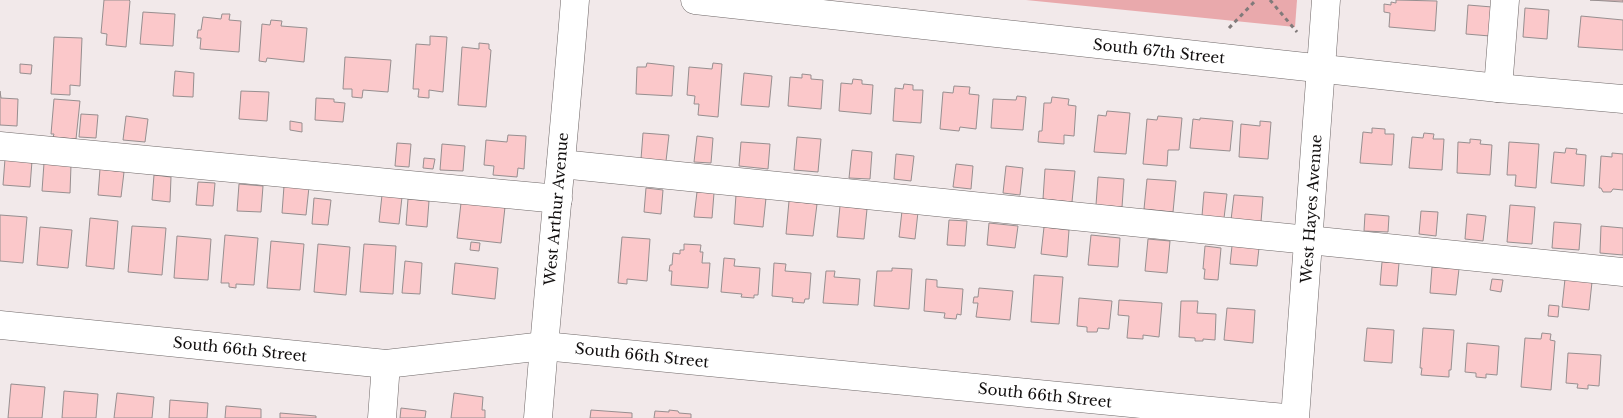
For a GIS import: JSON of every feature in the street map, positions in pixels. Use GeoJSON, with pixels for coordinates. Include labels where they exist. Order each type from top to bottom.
{"type":"FeatureCollection","features":[{"type":"Feature","properties":{"kind":"street","name":"West Arthur Avenue"},"geometry":{"type":"LineString","coordinates":[[538,418],[574,0]]}},
{"type":"Feature","properties":{"kind":"street","name":"South 67th Street"},"geometry":{"type":"LineString","coordinates":[[695,0],[1623,100]]}},
{"type":"Feature","properties":{"kind":"street","name":"West Hayes Avenue"},"geometry":{"type":"LineString","coordinates":[[1295,418],[1326,0]]}},
{"type":"Feature","properties":{"kind":"street"},"geometry":{"type":"LineString","coordinates":[[1498,88],[1505,0]]}},
{"type":"Feature","properties":{"kind":"street"},"geometry":{"type":"LineString","coordinates":[[0,146],[558,199]]}},
{"type":"Feature","properties":{"kind":"street"},"geometry":{"type":"LineString","coordinates":[[561,164],[1623,272]]}},
{"type":"Feature","properties":{"kind":"street","name":"South 66th Street"},"geometry":{"type":"LineString","coordinates":[[0,325],[386,364],[544,346],[1285,418]]}},
{"type":"Feature","properties":{"kind":"street"},"geometry":{"type":"LineString","coordinates":[[382,418],[386,364]]}},
{"type":"Feature","properties":{"kind":"path"},"geometry":{"type":"LineString","coordinates":[[1229,28],[1256,0]]}},
{"type":"Feature","properties":{"kind":"path"},"geometry":{"type":"LineString","coordinates":[[1270,0],[1297,33]]}},
{"type":"Feature","properties":{"kind":"shaded area"},"geometry":{"type":"Polygon","coordinates":[[[1026,0],[1297,0],[1295,27],[1026,0]]]}},
{"type":"Feature","properties":{"kind":"building"},"geometry":{"type":"Polygon","coordinates":[[[104,0],[130,1],[126,47],[106,45],[107,34],[101,33],[104,0]]]}},
{"type":"Feature","properties":{"kind":"building"},"geometry":{"type":"Polygon","coordinates":[[[1396,0],[1437,1],[1435,31],[1389,27],[1390,13],[1384,12],[1384,4],[1391,5],[1391,2],[1396,3],[1396,0]]]}},
{"type":"Feature","properties":{"kind":"building"},"geometry":{"type":"Polygon","coordinates":[[[1590,0],[1623,0],[1623,2],[1590,0]]]}},
{"type":"Feature","properties":{"kind":"building"},"geometry":{"type":"Polygon","coordinates":[[[1468,5],[1492,7],[1490,36],[1466,34],[1468,5]]]}},
{"type":"Feature","properties":{"kind":"building"},"geometry":{"type":"Polygon","coordinates":[[[1525,8],[1549,10],[1547,39],[1523,37],[1525,8]]]}},
{"type":"Feature","properties":{"kind":"building"},"geometry":{"type":"Polygon","coordinates":[[[143,12],[175,14],[173,46],[140,44],[143,12]]]}},
{"type":"Feature","properties":{"kind":"building"},"geometry":{"type":"Polygon","coordinates":[[[222,14],[230,14],[229,20],[241,21],[239,52],[200,49],[201,38],[197,38],[198,30],[201,30],[203,17],[221,19],[222,14]]]}},
{"type":"Feature","properties":{"kind":"building"},"geometry":{"type":"Polygon","coordinates":[[[1581,16],[1623,20],[1623,50],[1578,47],[1581,16]]]}},
{"type":"Feature","properties":{"kind":"building"},"geometry":{"type":"Polygon","coordinates":[[[271,20],[282,21],[281,26],[307,28],[304,62],[267,58],[266,62],[259,61],[262,24],[270,25],[271,20]]]}},
{"type":"Feature","properties":{"kind":"building"},"geometry":{"type":"Polygon","coordinates":[[[430,36],[447,37],[443,92],[429,90],[429,98],[418,97],[419,89],[413,89],[416,44],[430,45],[430,36]]]}},
{"type":"Feature","properties":{"kind":"building"},"geometry":{"type":"Polygon","coordinates":[[[54,37],[82,38],[80,86],[70,85],[70,95],[51,94],[54,37]]]}},
{"type":"Feature","properties":{"kind":"building"},"geometry":{"type":"Polygon","coordinates":[[[479,43],[489,44],[489,49],[491,50],[486,107],[458,105],[462,47],[479,49],[479,43]]]}},
{"type":"Feature","properties":{"kind":"building"},"geometry":{"type":"Polygon","coordinates":[[[345,57],[391,60],[388,92],[363,90],[362,98],[352,97],[352,89],[343,89],[345,57]]]}},
{"type":"Feature","properties":{"kind":"building"},"geometry":{"type":"Polygon","coordinates":[[[647,63],[674,66],[672,96],[636,94],[637,67],[646,67],[647,63]]]}},
{"type":"Feature","properties":{"kind":"building"},"geometry":{"type":"Polygon","coordinates":[[[713,63],[722,64],[718,117],[698,115],[699,104],[694,104],[695,96],[687,95],[689,67],[712,69],[713,63]]]}},
{"type":"Feature","properties":{"kind":"building"},"geometry":{"type":"Polygon","coordinates":[[[20,64],[32,65],[31,74],[20,73],[20,64]]]}},
{"type":"Feature","properties":{"kind":"building"},"geometry":{"type":"Polygon","coordinates":[[[175,71],[194,73],[193,97],[173,96],[175,71]]]}},
{"type":"Feature","properties":{"kind":"building"},"geometry":{"type":"Polygon","coordinates":[[[744,73],[772,76],[769,107],[741,105],[744,73]]]}},
{"type":"Feature","properties":{"kind":"building"},"geometry":{"type":"Polygon","coordinates":[[[802,74],[811,75],[811,79],[823,80],[821,109],[788,106],[790,77],[802,78],[802,74]]]}},
{"type":"Feature","properties":{"kind":"building"},"geometry":{"type":"Polygon","coordinates":[[[853,79],[862,80],[862,84],[873,85],[871,114],[839,111],[841,83],[852,84],[853,79]]]}},
{"type":"Feature","properties":{"kind":"building"},"geometry":{"type":"Polygon","coordinates":[[[904,84],[913,85],[913,90],[923,90],[921,123],[893,121],[895,88],[903,89],[904,84]]]}},
{"type":"Feature","properties":{"kind":"building"},"geometry":{"type":"Polygon","coordinates":[[[954,86],[970,87],[969,94],[979,95],[976,129],[960,127],[959,131],[940,129],[943,92],[953,93],[954,86]]]}},
{"type":"Feature","properties":{"kind":"building"},"geometry":{"type":"Polygon","coordinates":[[[0,91],[1,98],[18,99],[17,126],[0,125],[0,91]]]}},
{"type":"Feature","properties":{"kind":"building"},"geometry":{"type":"Polygon","coordinates":[[[241,91],[269,92],[267,121],[239,119],[241,91]]]}},
{"type":"Feature","properties":{"kind":"building"},"geometry":{"type":"Polygon","coordinates":[[[1017,96],[1026,97],[1023,130],[991,128],[993,99],[1016,100],[1017,96]]]}},
{"type":"Feature","properties":{"kind":"building"},"geometry":{"type":"Polygon","coordinates":[[[1052,97],[1069,99],[1068,105],[1076,106],[1074,136],[1064,135],[1064,144],[1038,142],[1039,131],[1042,131],[1044,103],[1051,103],[1052,97]]]}},
{"type":"Feature","properties":{"kind":"building"},"geometry":{"type":"Polygon","coordinates":[[[316,98],[334,99],[334,102],[345,103],[343,122],[315,120],[316,98]]]}},
{"type":"Feature","properties":{"kind":"building"},"geometry":{"type":"Polygon","coordinates":[[[54,99],[80,101],[76,139],[53,137],[54,134],[51,134],[54,99]]]}},
{"type":"Feature","properties":{"kind":"building"},"geometry":{"type":"Polygon","coordinates":[[[1107,111],[1130,113],[1126,154],[1094,152],[1098,115],[1106,116],[1107,111]]]}},
{"type":"Feature","properties":{"kind":"building"},"geometry":{"type":"Polygon","coordinates":[[[81,114],[98,115],[96,138],[79,137],[81,114]]]}},
{"type":"Feature","properties":{"kind":"building"},"geometry":{"type":"Polygon","coordinates":[[[126,116],[148,119],[145,142],[123,140],[126,116]]]}},
{"type":"Feature","properties":{"kind":"building"},"geometry":{"type":"Polygon","coordinates":[[[1158,116],[1182,118],[1179,150],[1168,150],[1167,166],[1143,164],[1147,119],[1157,120],[1158,116]]]}},
{"type":"Feature","properties":{"kind":"building"},"geometry":{"type":"Polygon","coordinates":[[[1200,118],[1233,121],[1230,151],[1190,148],[1193,119],[1200,120],[1200,118]]]}},
{"type":"Feature","properties":{"kind":"building"},"geometry":{"type":"Polygon","coordinates":[[[290,121],[302,123],[302,132],[290,130],[290,121]]]}},
{"type":"Feature","properties":{"kind":"building"},"geometry":{"type":"Polygon","coordinates":[[[1260,121],[1271,122],[1268,159],[1239,157],[1241,124],[1260,126],[1260,121]]]}},
{"type":"Feature","properties":{"kind":"building"},"geometry":{"type":"Polygon","coordinates":[[[1372,128],[1385,129],[1385,134],[1394,134],[1392,165],[1360,163],[1363,132],[1372,133],[1372,128]]]}},
{"type":"Feature","properties":{"kind":"building"},"geometry":{"type":"Polygon","coordinates":[[[643,133],[669,135],[666,161],[641,159],[643,133]]]}},
{"type":"Feature","properties":{"kind":"building"},"geometry":{"type":"Polygon","coordinates":[[[1424,133],[1434,134],[1433,139],[1444,139],[1442,170],[1409,168],[1412,137],[1423,138],[1424,133]]]}},
{"type":"Feature","properties":{"kind":"building"},"geometry":{"type":"Polygon","coordinates":[[[508,135],[526,136],[524,169],[518,168],[517,177],[493,175],[494,166],[484,165],[486,140],[507,142],[508,135]]]}},
{"type":"Feature","properties":{"kind":"building"},"geometry":{"type":"Polygon","coordinates":[[[697,136],[713,138],[711,163],[694,162],[697,136]]]}},
{"type":"Feature","properties":{"kind":"building"},"geometry":{"type":"Polygon","coordinates":[[[797,137],[821,139],[818,172],[794,170],[797,137]]]}},
{"type":"Feature","properties":{"kind":"building"},"geometry":{"type":"Polygon","coordinates":[[[1470,139],[1481,140],[1480,144],[1492,145],[1490,175],[1457,173],[1458,142],[1470,143],[1470,139]]]}},
{"type":"Feature","properties":{"kind":"building"},"geometry":{"type":"Polygon","coordinates":[[[741,142],[770,144],[768,169],[739,166],[741,142]]]}},
{"type":"Feature","properties":{"kind":"building"},"geometry":{"type":"Polygon","coordinates":[[[1509,142],[1539,144],[1536,188],[1515,186],[1516,175],[1507,175],[1509,142]]]}},
{"type":"Feature","properties":{"kind":"building"},"geometry":{"type":"Polygon","coordinates":[[[397,143],[411,144],[409,167],[395,166],[397,143]]]}},
{"type":"Feature","properties":{"kind":"building"},"geometry":{"type":"Polygon","coordinates":[[[442,144],[465,146],[463,171],[440,170],[442,144]]]}},
{"type":"Feature","properties":{"kind":"building"},"geometry":{"type":"Polygon","coordinates":[[[1566,148],[1577,149],[1576,154],[1586,155],[1584,186],[1551,183],[1554,152],[1565,153],[1566,148]]]}},
{"type":"Feature","properties":{"kind":"building"},"geometry":{"type":"Polygon","coordinates":[[[852,150],[872,152],[870,179],[849,178],[852,150]]]}},
{"type":"Feature","properties":{"kind":"building"},"geometry":{"type":"Polygon","coordinates":[[[1612,153],[1623,154],[1623,190],[1613,189],[1611,192],[1603,192],[1599,188],[1601,156],[1612,157],[1612,153]]]}},
{"type":"Feature","properties":{"kind":"building"},"geometry":{"type":"Polygon","coordinates":[[[896,154],[914,156],[911,181],[894,179],[896,154]]]}},
{"type":"Feature","properties":{"kind":"building"},"geometry":{"type":"Polygon","coordinates":[[[424,158],[435,159],[433,169],[423,168],[424,158]]]}},
{"type":"Feature","properties":{"kind":"building"},"geometry":{"type":"Polygon","coordinates":[[[5,159],[32,161],[30,187],[3,185],[5,159]]]}},
{"type":"Feature","properties":{"kind":"building"},"geometry":{"type":"Polygon","coordinates":[[[44,163],[71,165],[70,193],[42,191],[44,163]]]}},
{"type":"Feature","properties":{"kind":"building"},"geometry":{"type":"Polygon","coordinates":[[[956,164],[973,166],[971,189],[953,187],[956,164]]]}},
{"type":"Feature","properties":{"kind":"building"},"geometry":{"type":"Polygon","coordinates":[[[1006,166],[1023,168],[1020,195],[1003,193],[1006,166]]]}},
{"type":"Feature","properties":{"kind":"building"},"geometry":{"type":"Polygon","coordinates":[[[100,169],[124,172],[121,197],[98,195],[100,169]]]}},
{"type":"Feature","properties":{"kind":"building"},"geometry":{"type":"Polygon","coordinates":[[[1045,169],[1075,171],[1072,202],[1043,199],[1045,169]]]}},
{"type":"Feature","properties":{"kind":"building"},"geometry":{"type":"Polygon","coordinates":[[[154,175],[171,177],[170,202],[152,200],[154,175]]]}},
{"type":"Feature","properties":{"kind":"building"},"geometry":{"type":"Polygon","coordinates":[[[1098,177],[1124,179],[1122,207],[1096,205],[1098,177]]]}},
{"type":"Feature","properties":{"kind":"building"},"geometry":{"type":"Polygon","coordinates":[[[1147,179],[1176,181],[1173,212],[1144,209],[1147,179]]]}},
{"type":"Feature","properties":{"kind":"building"},"geometry":{"type":"Polygon","coordinates":[[[198,182],[215,183],[213,206],[196,205],[198,182]]]}},
{"type":"Feature","properties":{"kind":"building"},"geometry":{"type":"Polygon","coordinates":[[[239,184],[263,186],[261,212],[237,211],[239,184]]]}},
{"type":"Feature","properties":{"kind":"building"},"geometry":{"type":"Polygon","coordinates":[[[284,186],[309,187],[306,215],[282,213],[284,186]]]}},
{"type":"Feature","properties":{"kind":"building"},"geometry":{"type":"Polygon","coordinates":[[[646,188],[663,190],[661,214],[644,212],[646,188]]]}},
{"type":"Feature","properties":{"kind":"building"},"geometry":{"type":"Polygon","coordinates":[[[697,192],[714,193],[712,218],[694,217],[697,192]]]}},
{"type":"Feature","properties":{"kind":"building"},"geometry":{"type":"Polygon","coordinates":[[[1204,192],[1227,194],[1224,218],[1202,216],[1204,192]]]}},
{"type":"Feature","properties":{"kind":"building"},"geometry":{"type":"Polygon","coordinates":[[[382,195],[402,197],[399,224],[379,222],[382,195]]]}},
{"type":"Feature","properties":{"kind":"building"},"geometry":{"type":"Polygon","coordinates":[[[736,195],[766,198],[763,227],[734,224],[736,195]]]}},
{"type":"Feature","properties":{"kind":"building"},"geometry":{"type":"Polygon","coordinates":[[[1234,195],[1263,197],[1261,222],[1231,220],[1234,195]]]}},
{"type":"Feature","properties":{"kind":"building"},"geometry":{"type":"Polygon","coordinates":[[[314,198],[331,200],[328,225],[312,224],[314,198]]]}},
{"type":"Feature","properties":{"kind":"building"},"geometry":{"type":"Polygon","coordinates":[[[408,199],[429,201],[427,227],[406,225],[408,199]]]}},
{"type":"Feature","properties":{"kind":"building"},"geometry":{"type":"Polygon","coordinates":[[[789,201],[817,204],[813,236],[786,234],[789,201]]]}},
{"type":"Feature","properties":{"kind":"building"},"geometry":{"type":"Polygon","coordinates":[[[461,203],[505,207],[501,243],[457,238],[461,203]]]}},
{"type":"Feature","properties":{"kind":"building"},"geometry":{"type":"Polygon","coordinates":[[[1510,205],[1535,207],[1532,244],[1507,242],[1510,205]]]}},
{"type":"Feature","properties":{"kind":"building"},"geometry":{"type":"Polygon","coordinates":[[[840,206],[867,209],[864,239],[837,237],[840,206]]]}},
{"type":"Feature","properties":{"kind":"building"},"geometry":{"type":"Polygon","coordinates":[[[902,211],[918,212],[915,239],[899,237],[902,211]]]}},
{"type":"Feature","properties":{"kind":"building"},"geometry":{"type":"Polygon","coordinates":[[[1421,211],[1438,212],[1436,236],[1419,234],[1421,211]]]}},
{"type":"Feature","properties":{"kind":"building"},"geometry":{"type":"Polygon","coordinates":[[[1365,214],[1389,216],[1388,232],[1364,231],[1365,214]]]}},
{"type":"Feature","properties":{"kind":"building"},"geometry":{"type":"Polygon","coordinates":[[[1467,214],[1486,216],[1483,241],[1465,239],[1467,214]]]}},
{"type":"Feature","properties":{"kind":"building"},"geometry":{"type":"Polygon","coordinates":[[[0,215],[27,217],[23,263],[0,261],[0,215]]]}},
{"type":"Feature","properties":{"kind":"building"},"geometry":{"type":"Polygon","coordinates":[[[90,218],[118,221],[114,269],[86,266],[90,218]]]}},
{"type":"Feature","properties":{"kind":"building"},"geometry":{"type":"Polygon","coordinates":[[[949,220],[967,221],[965,246],[947,245],[949,220]]]}},
{"type":"Feature","properties":{"kind":"building"},"geometry":{"type":"Polygon","coordinates":[[[1554,222],[1581,224],[1579,250],[1552,248],[1554,222]]]}},
{"type":"Feature","properties":{"kind":"building"},"geometry":{"type":"Polygon","coordinates":[[[989,223],[1018,226],[1015,248],[987,245],[989,223]]]}},
{"type":"Feature","properties":{"kind":"building"},"geometry":{"type":"Polygon","coordinates":[[[132,226],[166,228],[162,275],[128,272],[132,226]]]}},
{"type":"Feature","properties":{"kind":"building"},"geometry":{"type":"Polygon","coordinates":[[[1601,226],[1623,228],[1623,255],[1600,253],[1601,226]]]}},
{"type":"Feature","properties":{"kind":"building"},"geometry":{"type":"Polygon","coordinates":[[[40,227],[72,230],[68,268],[37,265],[40,227]]]}},
{"type":"Feature","properties":{"kind":"building"},"geometry":{"type":"Polygon","coordinates":[[[1044,227],[1069,230],[1067,257],[1041,254],[1044,227]]]}},
{"type":"Feature","properties":{"kind":"building"},"geometry":{"type":"Polygon","coordinates":[[[225,235],[258,238],[254,285],[236,284],[236,288],[229,287],[229,283],[221,283],[225,235]]]}},
{"type":"Feature","properties":{"kind":"building"},"geometry":{"type":"Polygon","coordinates":[[[1091,235],[1120,238],[1118,267],[1088,265],[1091,235]]]}},
{"type":"Feature","properties":{"kind":"building"},"geometry":{"type":"Polygon","coordinates":[[[177,236],[211,239],[208,280],[174,278],[177,236]]]}},
{"type":"Feature","properties":{"kind":"building"},"geometry":{"type":"Polygon","coordinates":[[[622,237],[650,239],[647,281],[627,279],[627,284],[618,283],[622,237]]]}},
{"type":"Feature","properties":{"kind":"building"},"geometry":{"type":"Polygon","coordinates":[[[1148,239],[1170,241],[1167,273],[1145,271],[1148,239]]]}},
{"type":"Feature","properties":{"kind":"building"},"geometry":{"type":"Polygon","coordinates":[[[271,241],[304,244],[300,290],[267,288],[271,241]]]}},
{"type":"Feature","properties":{"kind":"building"},"geometry":{"type":"Polygon","coordinates":[[[471,242],[480,243],[479,251],[470,250],[471,242]]]}},
{"type":"Feature","properties":{"kind":"building"},"geometry":{"type":"Polygon","coordinates":[[[318,244],[350,247],[346,295],[314,292],[318,244]]]}},
{"type":"Feature","properties":{"kind":"building"},"geometry":{"type":"Polygon","coordinates":[[[364,244],[396,246],[393,294],[360,292],[364,244]]]}},
{"type":"Feature","properties":{"kind":"building"},"geometry":{"type":"Polygon","coordinates":[[[684,244],[701,245],[700,252],[703,252],[702,263],[710,263],[708,288],[671,285],[672,271],[669,271],[670,265],[672,265],[673,253],[680,254],[680,250],[684,250],[684,244]]]}},
{"type":"Feature","properties":{"kind":"building"},"geometry":{"type":"Polygon","coordinates":[[[1205,246],[1221,248],[1218,280],[1204,279],[1205,246]]]}},
{"type":"Feature","properties":{"kind":"building"},"geometry":{"type":"Polygon","coordinates":[[[1232,246],[1259,248],[1257,266],[1230,264],[1232,246]]]}},
{"type":"Feature","properties":{"kind":"building"},"geometry":{"type":"Polygon","coordinates":[[[724,258],[735,259],[734,266],[760,268],[758,295],[754,295],[754,298],[741,297],[742,294],[721,292],[724,258]]]}},
{"type":"Feature","properties":{"kind":"building"},"geometry":{"type":"Polygon","coordinates":[[[405,261],[422,263],[420,294],[402,293],[405,261]]]}},
{"type":"Feature","properties":{"kind":"building"},"geometry":{"type":"Polygon","coordinates":[[[1382,262],[1399,263],[1397,286],[1380,285],[1382,262]]]}},
{"type":"Feature","properties":{"kind":"building"},"geometry":{"type":"Polygon","coordinates":[[[455,263],[498,268],[495,299],[452,294],[455,263]]]}},
{"type":"Feature","properties":{"kind":"building"},"geometry":{"type":"Polygon","coordinates":[[[774,263],[786,264],[785,271],[811,273],[809,299],[805,299],[804,303],[792,302],[793,298],[772,296],[774,263]]]}},
{"type":"Feature","properties":{"kind":"building"},"geometry":{"type":"Polygon","coordinates":[[[1432,267],[1459,269],[1456,295],[1430,293],[1432,267]]]}},
{"type":"Feature","properties":{"kind":"building"},"geometry":{"type":"Polygon","coordinates":[[[892,268],[912,269],[909,309],[874,306],[877,271],[892,271],[892,268]]]}},
{"type":"Feature","properties":{"kind":"building"},"geometry":{"type":"Polygon","coordinates":[[[826,271],[835,271],[834,277],[860,279],[858,305],[823,303],[826,271]]]}},
{"type":"Feature","properties":{"kind":"building"},"geometry":{"type":"Polygon","coordinates":[[[1034,275],[1063,277],[1059,324],[1031,322],[1034,275]]]}},
{"type":"Feature","properties":{"kind":"building"},"geometry":{"type":"Polygon","coordinates":[[[926,279],[937,280],[937,287],[963,289],[961,315],[957,314],[956,319],[944,318],[945,313],[924,311],[926,279]]]}},
{"type":"Feature","properties":{"kind":"building"},"geometry":{"type":"Polygon","coordinates":[[[1492,279],[1503,280],[1501,292],[1490,290],[1492,279]]]}},
{"type":"Feature","properties":{"kind":"building"},"geometry":{"type":"Polygon","coordinates":[[[1565,279],[1592,282],[1589,310],[1562,307],[1565,279]]]}},
{"type":"Feature","properties":{"kind":"building"},"geometry":{"type":"Polygon","coordinates":[[[979,288],[1013,291],[1010,320],[976,317],[978,303],[973,303],[974,297],[978,297],[979,288]]]}},
{"type":"Feature","properties":{"kind":"building"},"geometry":{"type":"Polygon","coordinates":[[[1079,298],[1112,301],[1109,329],[1098,328],[1097,332],[1087,332],[1087,327],[1077,326],[1079,298]]]}},
{"type":"Feature","properties":{"kind":"building"},"geometry":{"type":"Polygon","coordinates":[[[1119,300],[1162,303],[1159,337],[1143,335],[1143,339],[1127,338],[1129,316],[1118,315],[1119,300]]]}},
{"type":"Feature","properties":{"kind":"building"},"geometry":{"type":"Polygon","coordinates":[[[1181,301],[1198,301],[1197,313],[1216,314],[1215,340],[1203,339],[1203,341],[1195,341],[1195,338],[1179,337],[1181,301]]]}},
{"type":"Feature","properties":{"kind":"building"},"geometry":{"type":"Polygon","coordinates":[[[1549,305],[1559,306],[1558,317],[1548,316],[1549,305]]]}},
{"type":"Feature","properties":{"kind":"building"},"geometry":{"type":"Polygon","coordinates":[[[1227,308],[1255,310],[1253,343],[1224,340],[1227,308]]]}},
{"type":"Feature","properties":{"kind":"building"},"geometry":{"type":"Polygon","coordinates":[[[1367,328],[1394,330],[1392,363],[1364,361],[1367,328]]]}},
{"type":"Feature","properties":{"kind":"building"},"geometry":{"type":"Polygon","coordinates":[[[1423,328],[1454,330],[1449,377],[1421,375],[1423,328]]]}},
{"type":"Feature","properties":{"kind":"building"},"geometry":{"type":"Polygon","coordinates":[[[1542,333],[1551,334],[1550,340],[1555,341],[1551,390],[1521,387],[1525,338],[1541,339],[1542,333]]]}},
{"type":"Feature","properties":{"kind":"building"},"geometry":{"type":"Polygon","coordinates":[[[1467,343],[1499,346],[1497,375],[1486,374],[1486,378],[1476,377],[1476,373],[1465,372],[1467,343]]]}},
{"type":"Feature","properties":{"kind":"building"},"geometry":{"type":"Polygon","coordinates":[[[1568,353],[1601,355],[1599,386],[1588,385],[1588,389],[1577,388],[1578,384],[1566,383],[1568,353]]]}},
{"type":"Feature","properties":{"kind":"building"},"geometry":{"type":"Polygon","coordinates":[[[11,384],[45,387],[42,418],[8,418],[11,384]]]}},
{"type":"Feature","properties":{"kind":"building"},"geometry":{"type":"Polygon","coordinates":[[[64,391],[98,394],[96,418],[62,418],[64,391]]]}},
{"type":"Feature","properties":{"kind":"building"},"geometry":{"type":"Polygon","coordinates":[[[117,393],[154,397],[152,418],[114,418],[117,393]]]}},
{"type":"Feature","properties":{"kind":"building"},"geometry":{"type":"Polygon","coordinates":[[[454,393],[483,397],[482,410],[485,410],[485,418],[451,418],[454,393]]]}},
{"type":"Feature","properties":{"kind":"building"},"geometry":{"type":"Polygon","coordinates":[[[170,400],[208,403],[207,418],[169,418],[170,400]]]}},
{"type":"Feature","properties":{"kind":"building"},"geometry":{"type":"Polygon","coordinates":[[[226,406],[261,409],[261,418],[225,418],[226,406]]]}},
{"type":"Feature","properties":{"kind":"building"},"geometry":{"type":"Polygon","coordinates":[[[401,408],[426,411],[425,418],[400,418],[401,408]]]}},
{"type":"Feature","properties":{"kind":"building"},"geometry":{"type":"Polygon","coordinates":[[[591,410],[632,413],[632,418],[590,418],[591,410]]]}},
{"type":"Feature","properties":{"kind":"building"},"geometry":{"type":"Polygon","coordinates":[[[669,410],[691,414],[691,418],[654,418],[655,411],[669,412],[669,410]]]}},
{"type":"Feature","properties":{"kind":"building"},"geometry":{"type":"Polygon","coordinates":[[[280,413],[316,416],[316,418],[280,418],[280,413]]]}}]}
